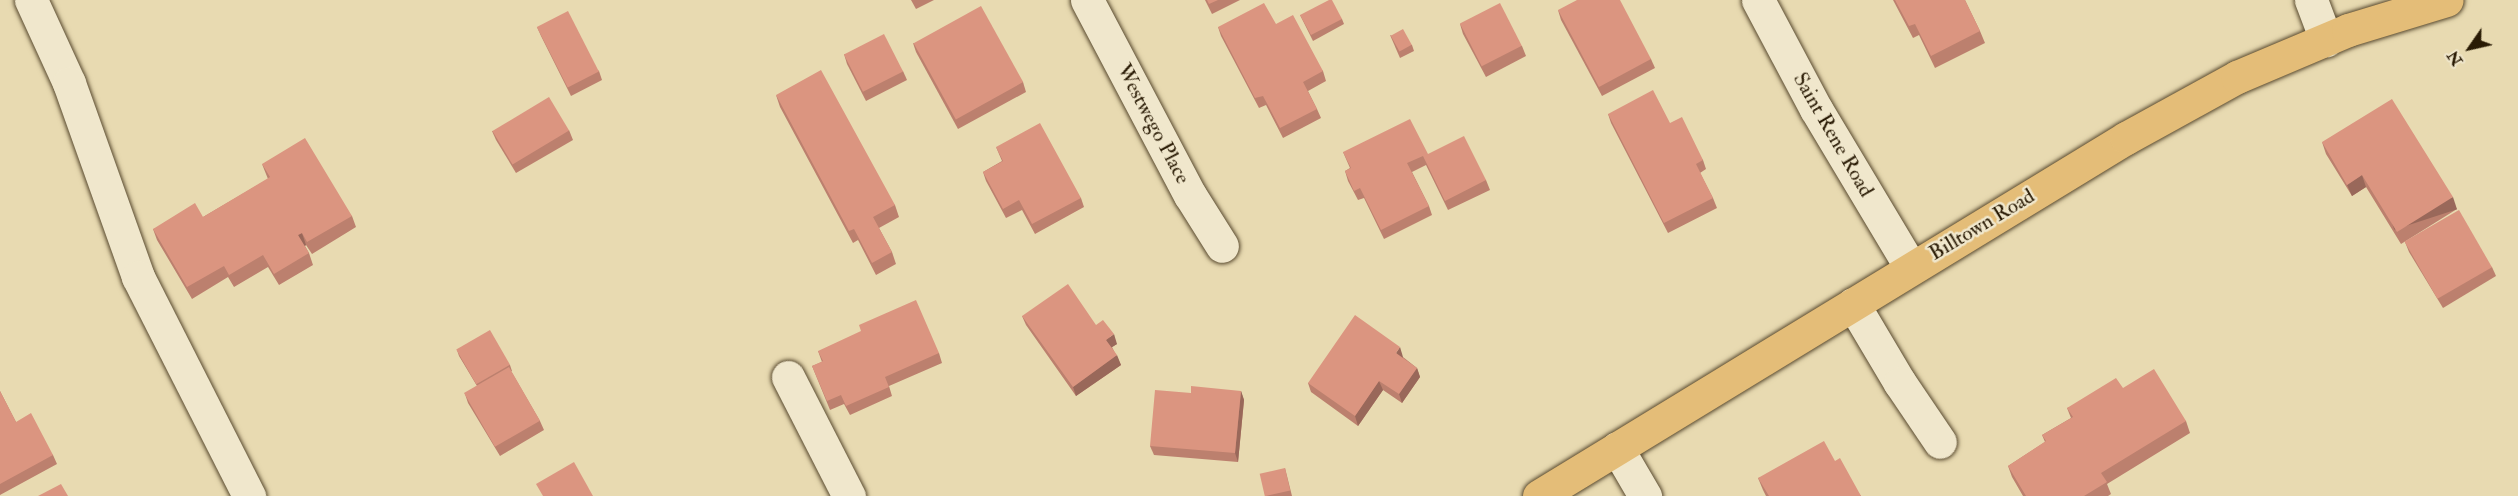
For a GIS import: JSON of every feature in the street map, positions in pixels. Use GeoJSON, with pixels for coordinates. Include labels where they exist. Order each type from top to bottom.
{"type":"FeatureCollection","features":[{"type":"Feature","properties":{"kind":"main road","name":"Billtown Road"},"geometry":{"type":"LineString","coordinates":[[1539,496],[2126,138],[2237,77],[2348,30],[2447,0]]}},
{"type":"Feature","properties":{"kind":"street"},"geometry":{"type":"LineString","coordinates":[[31,0],[69,83],[138,277],[249,496]]}},
{"type":"Feature","properties":{"kind":"street","name":"Westwego Place"},"geometry":{"type":"LineString","coordinates":[[1087,0],[1190,195],[1222,246]]}},
{"type":"Feature","properties":{"kind":"street","name":"Saint Rene Road"},"geometry":{"type":"LineString","coordinates":[[1758,0],[1816,109],[1911,268]]}},
{"type":"Feature","properties":{"kind":"street"},"geometry":{"type":"LineString","coordinates":[[2311,0],[2326,40]]}},
{"type":"Feature","properties":{"kind":"street"},"geometry":{"type":"LineString","coordinates":[[1853,304],[1900,383],[1940,442]]}},
{"type":"Feature","properties":{"kind":"street"},"geometry":{"type":"LineString","coordinates":[[788,377],[849,496]]}},
{"type":"Feature","properties":{"kind":"street"},"geometry":{"type":"LineString","coordinates":[[1617,448],[1645,496]]}},
{"type":"Feature","properties":{"kind":"building"},"geometry":{"type":"Polygon","coordinates":[[[1332,0],[1342,19],[1311,35],[1300,15],[1332,0]]]}},
{"type":"Feature","properties":{"kind":"building"},"geometry":{"type":"Polygon","coordinates":[[[1577,0],[1620,0],[1651,59],[1599,87],[1558,10],[1577,0]]]}},
{"type":"Feature","properties":{"kind":"building"},"geometry":{"type":"Polygon","coordinates":[[[1895,0],[1965,0],[1980,31],[1931,56],[1915,24],[1909,26],[1895,0]]]}},
{"type":"Feature","properties":{"kind":"building"},"geometry":{"type":"Polygon","coordinates":[[[1264,3],[1276,24],[1293,15],[1323,71],[1303,82],[1317,109],[1280,128],[1263,96],[1255,98],[1218,27],[1264,3]]]}},
{"type":"Feature","properties":{"kind":"building"},"geometry":{"type":"Polygon","coordinates":[[[1500,3],[1522,46],[1482,66],[1460,23],[1500,3]]]}},
{"type":"Feature","properties":{"kind":"building"},"geometry":{"type":"Polygon","coordinates":[[[981,6],[1023,82],[956,119],[914,43],[981,6]]]}},
{"type":"Feature","properties":{"kind":"building"},"geometry":{"type":"Polygon","coordinates":[[[568,11],[599,72],[568,87],[537,27],[568,11]]]}},
{"type":"Feature","properties":{"kind":"building"},"geometry":{"type":"Polygon","coordinates":[[[1403,29],[1412,45],[1399,52],[1391,36],[1403,29]]]}},
{"type":"Feature","properties":{"kind":"building"},"geometry":{"type":"Polygon","coordinates":[[[884,34],[903,71],[863,92],[844,54],[884,34]]]}},
{"type":"Feature","properties":{"kind":"building"},"geometry":{"type":"Polygon","coordinates":[[[821,70],[895,205],[873,217],[892,252],[872,263],[854,229],[849,231],[776,95],[821,70]]]}},
{"type":"Feature","properties":{"kind":"building"},"geometry":{"type":"Polygon","coordinates":[[[1653,90],[1670,123],[1682,117],[1703,160],[1696,164],[1713,198],[1664,223],[1608,114],[1653,90]]]}},
{"type":"Feature","properties":{"kind":"building"},"geometry":{"type":"Polygon","coordinates":[[[549,97],[569,130],[513,164],[492,131],[549,97]]]}},
{"type":"Feature","properties":{"kind":"building"},"geometry":{"type":"Polygon","coordinates":[[[2392,99],[2453,197],[2397,232],[2362,175],[2347,185],[2322,142],[2392,99]]]}},
{"type":"Feature","properties":{"kind":"building"},"geometry":{"type":"Polygon","coordinates":[[[1410,119],[1428,154],[1464,136],[1486,180],[1445,201],[1423,156],[1407,163],[1429,206],[1381,230],[1360,188],[1354,191],[1345,171],[1351,168],[1343,152],[1410,119]]]}},
{"type":"Feature","properties":{"kind":"building"},"geometry":{"type":"Polygon","coordinates":[[[1040,123],[1081,198],[1032,224],[1019,200],[1003,209],[983,172],[1003,161],[996,147],[1040,123]]]}},
{"type":"Feature","properties":{"kind":"building"},"geometry":{"type":"Polygon","coordinates":[[[305,138],[352,216],[307,242],[302,233],[298,235],[309,253],[274,274],[263,255],[229,275],[224,266],[187,287],[153,229],[195,203],[203,217],[270,177],[262,164],[305,138]]]}},
{"type":"Feature","properties":{"kind":"building"},"geometry":{"type":"Polygon","coordinates":[[[2459,210],[2492,267],[2437,299],[2404,242],[2459,210]]]}},
{"type":"Feature","properties":{"kind":"building"},"geometry":{"type":"Polygon","coordinates":[[[1068,284],[1096,325],[1103,320],[1114,334],[1106,340],[1117,355],[1073,387],[1022,316],[1068,284]]]}},
{"type":"Feature","properties":{"kind":"building"},"geometry":{"type":"Polygon","coordinates":[[[916,300],[939,353],[885,377],[889,387],[846,406],[841,395],[827,401],[812,366],[823,361],[818,351],[861,331],[859,325],[916,300]]]}},
{"type":"Feature","properties":{"kind":"building"},"geometry":{"type":"Polygon","coordinates":[[[1355,315],[1400,347],[1396,353],[1417,368],[1399,394],[1379,381],[1355,416],[1308,383],[1355,315]]]}},
{"type":"Feature","properties":{"kind":"building"},"geometry":{"type":"Polygon","coordinates":[[[490,330],[510,365],[476,384],[456,350],[490,330]]]}},
{"type":"Feature","properties":{"kind":"building"},"geometry":{"type":"Polygon","coordinates":[[[509,367],[540,421],[495,447],[464,393],[509,367]]]}},
{"type":"Feature","properties":{"kind":"building"},"geometry":{"type":"Polygon","coordinates":[[[2154,369],[2186,421],[2101,473],[2107,482],[2084,496],[2026,496],[2008,466],[2046,441],[2042,435],[2073,417],[2067,408],[2116,378],[2123,388],[2154,369]]]}},
{"type":"Feature","properties":{"kind":"building"},"geometry":{"type":"Polygon","coordinates":[[[1191,386],[1241,391],[1235,453],[1150,446],[1155,390],[1191,393],[1191,386]]]}},
{"type":"Feature","properties":{"kind":"building"},"geometry":{"type":"Polygon","coordinates":[[[0,391],[16,422],[31,413],[53,455],[0,484],[0,391]]]}},
{"type":"Feature","properties":{"kind":"building"},"geometry":{"type":"Polygon","coordinates":[[[1824,441],[1835,461],[1840,458],[1861,496],[1769,496],[1758,478],[1824,441]]]}},
{"type":"Feature","properties":{"kind":"building"},"geometry":{"type":"Polygon","coordinates":[[[574,462],[593,496],[543,496],[536,484],[574,462]]]}},
{"type":"Feature","properties":{"kind":"building"},"geometry":{"type":"Polygon","coordinates":[[[1285,468],[1290,490],[1265,496],[1260,474],[1285,468]]]}},
{"type":"Feature","properties":{"kind":"building"},"geometry":{"type":"Polygon","coordinates":[[[61,484],[68,496],[38,496],[61,484]]]}}]}
